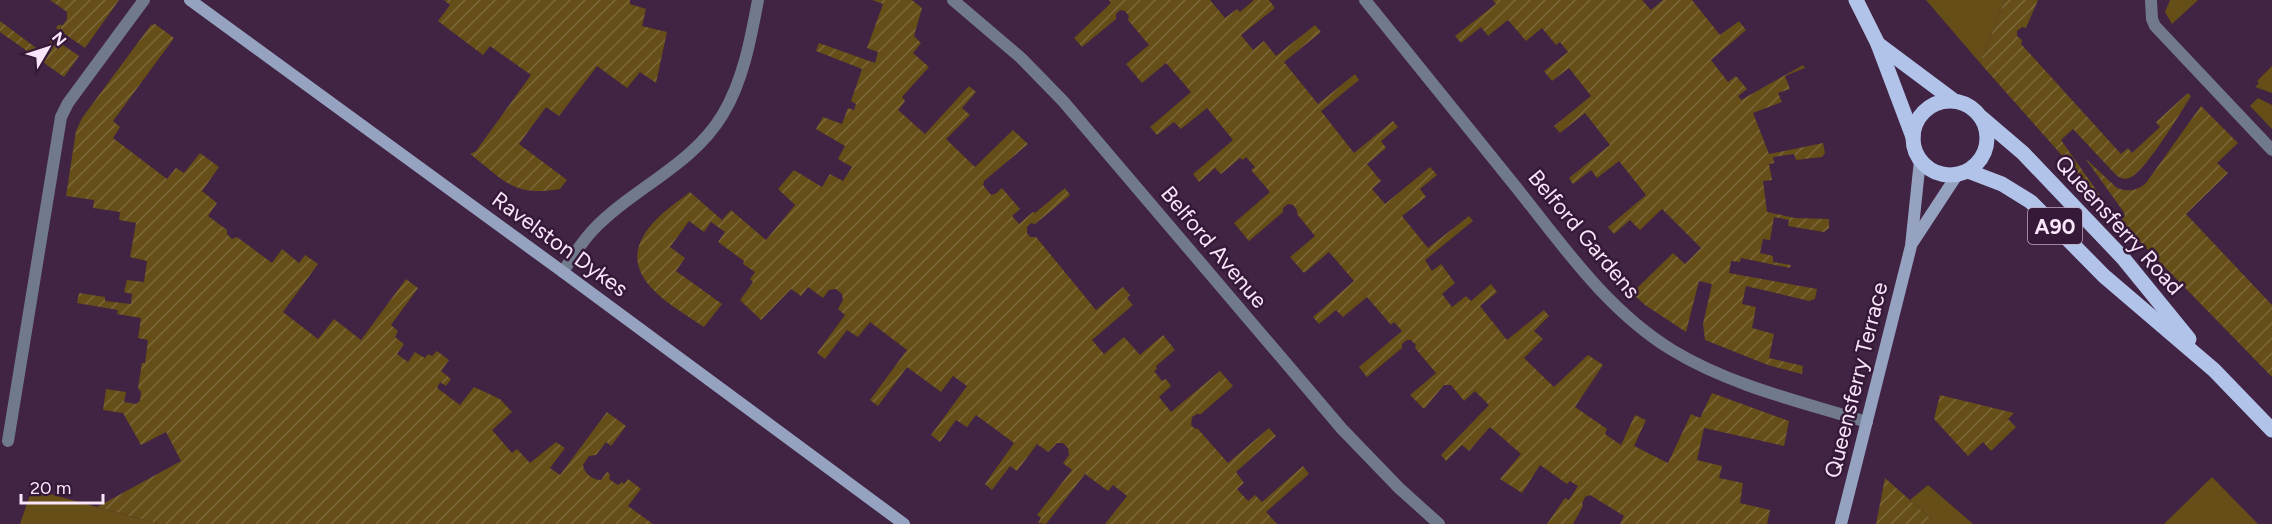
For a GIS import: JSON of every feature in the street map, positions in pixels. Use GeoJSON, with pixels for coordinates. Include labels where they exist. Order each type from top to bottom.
{"type":"FeatureCollection","features":[{"type":"Feature","properties":{"kind":"main road","name":"A90"},"geometry":{"type":"LineString","coordinates":[[1856,0],[1878,44],[1913,137],[1914,149],[1920,160],[1936,173],[1962,173]]}},
{"type":"Feature","properties":{"kind":"main road","name":"A90"},"geometry":{"type":"LineString","coordinates":[[1878,44],[1953,100],[1965,103],[1975,110],[1982,118]]}},
{"type":"Feature","properties":{"kind":"main road"},"geometry":{"type":"LineString","coordinates":[[1913,137],[1915,125],[1921,114],[1930,106],[1941,101],[1953,100]]}},
{"type":"Feature","properties":{"kind":"main road"},"geometry":{"type":"LineString","coordinates":[[1962,173],[1978,163],[1988,142],[1987,130],[1982,118]]}},
{"type":"Feature","properties":{"kind":"main road","name":"Queensferry Road"},"geometry":{"type":"LineString","coordinates":[[1982,118],[2023,153],[2123,258],[2214,370],[2272,430]]}},
{"type":"Feature","properties":{"kind":"main road","name":"Queensferry Road"},"geometry":{"type":"LineString","coordinates":[[1962,173],[2002,184],[2031,202],[2104,276],[2214,370]]}},
{"type":"Feature","properties":{"kind":"street"},"geometry":{"type":"LineString","coordinates":[[8,441],[61,117],[68,103],[144,0]]}},
{"type":"Feature","properties":{"kind":"street","name":"Ravelston Dykes"},"geometry":{"type":"LineString","coordinates":[[190,0],[904,524]]}},
{"type":"Feature","properties":{"kind":"street"},"geometry":{"type":"LineString","coordinates":[[563,272],[592,231],[691,152],[709,134],[722,116],[732,99],[740,76],[758,0]]}},
{"type":"Feature","properties":{"kind":"street","name":"Belford Avenue"},"geometry":{"type":"LineString","coordinates":[[953,0],[1021,58],[1056,93],[1342,429],[1399,488],[1439,524]]}},
{"type":"Feature","properties":{"kind":"street","name":"Belford Gardens"},"geometry":{"type":"LineString","coordinates":[[1365,0],[1567,250],[1608,299],[1626,316],[1674,351],[1735,380],[1867,423]]}},
{"type":"Feature","properties":{"kind":"street"},"geometry":{"type":"LineString","coordinates":[[2151,0],[2152,19],[2155,26],[2272,150]]}},
{"type":"Feature","properties":{"kind":"street","name":"Queensferry Terrace"},"geometry":{"type":"LineString","coordinates":[[1841,524],[1911,246],[1920,160]]}},
{"type":"Feature","properties":{"kind":"street","name":"Queensferry Terrace"},"geometry":{"type":"LineString","coordinates":[[1911,246],[1962,173]]}},
{"type":"Feature","properties":{"kind":"shaded area"},"geometry":{"type":"Polygon","coordinates":[[[50,0],[119,0],[85,48],[56,28],[58,25],[63,25],[67,19],[67,12],[50,0]]]}},
{"type":"Feature","properties":{"kind":"shaded area"},"geometry":{"type":"Polygon","coordinates":[[[444,0],[630,0],[630,4],[646,9],[642,26],[667,32],[656,83],[640,72],[627,88],[597,66],[559,116],[546,107],[519,144],[567,180],[560,189],[531,191],[520,189],[501,179],[470,154],[476,151],[531,75],[490,46],[483,55],[438,21],[450,5],[444,0]]]}},
{"type":"Feature","properties":{"kind":"shaded area"},"geometry":{"type":"Polygon","coordinates":[[[872,0],[912,0],[922,8],[914,36],[921,43],[913,53],[929,67],[902,97],[905,101],[898,110],[925,134],[969,86],[976,92],[962,108],[970,115],[946,139],[975,167],[1013,130],[1028,144],[984,181],[983,185],[991,195],[1002,188],[1020,209],[1012,216],[1019,224],[1065,188],[1070,195],[1035,224],[1031,223],[1027,227],[1027,233],[1030,237],[1036,237],[1096,310],[1123,287],[1130,295],[1127,298],[1133,305],[1092,340],[1104,354],[1124,337],[1140,355],[1163,335],[1175,350],[1156,366],[1157,369],[1154,371],[1162,381],[1166,379],[1171,386],[1159,397],[1171,412],[1220,371],[1233,386],[1201,414],[1192,417],[1191,425],[1198,429],[1228,463],[1269,428],[1276,436],[1236,472],[1244,483],[1237,489],[1248,501],[1255,495],[1262,502],[1303,466],[1309,474],[1266,512],[1277,524],[1105,524],[1127,496],[1113,485],[1108,491],[1085,474],[1046,524],[1038,523],[1041,518],[1037,515],[1072,470],[1063,463],[1069,455],[1068,448],[1063,443],[1057,443],[1048,452],[1037,444],[1017,471],[1010,466],[992,490],[985,484],[1014,443],[976,415],[967,427],[956,420],[940,442],[931,435],[967,386],[953,376],[941,392],[907,367],[878,406],[870,400],[907,350],[870,322],[858,337],[847,330],[825,359],[817,353],[845,315],[838,309],[843,300],[842,294],[836,289],[829,290],[823,298],[808,287],[801,296],[791,289],[761,320],[740,300],[753,282],[750,279],[755,272],[718,242],[725,232],[711,222],[704,232],[689,221],[670,247],[685,258],[676,271],[722,304],[704,327],[663,299],[651,287],[642,275],[637,261],[639,246],[657,218],[690,192],[722,220],[731,210],[766,240],[795,205],[778,189],[794,170],[822,187],[830,174],[843,181],[852,167],[838,159],[845,146],[816,129],[823,117],[842,124],[848,108],[854,110],[856,104],[851,101],[862,69],[816,51],[819,43],[875,63],[878,52],[867,48],[883,4],[872,0]]]}},
{"type":"Feature","properties":{"kind":"shaded area"},"geometry":{"type":"Polygon","coordinates":[[[1109,0],[1210,0],[1225,18],[1237,9],[1240,12],[1254,0],[1269,0],[1275,8],[1241,35],[1253,50],[1264,41],[1276,56],[1315,25],[1321,32],[1284,62],[1318,104],[1355,74],[1359,80],[1321,111],[1354,153],[1393,121],[1398,127],[1381,141],[1386,148],[1367,164],[1381,181],[1372,189],[1385,204],[1430,167],[1437,175],[1420,189],[1426,197],[1402,216],[1428,248],[1469,216],[1473,221],[1425,260],[1432,271],[1441,264],[1455,283],[1442,294],[1452,307],[1466,296],[1471,301],[1491,284],[1497,292],[1480,306],[1507,340],[1544,310],[1549,316],[1534,331],[1543,339],[1524,358],[1554,387],[1588,355],[1603,365],[1575,407],[1607,429],[1605,434],[1621,445],[1635,415],[1646,420],[1634,446],[1668,463],[1691,414],[1700,418],[1712,393],[1789,421],[1784,446],[1704,428],[1697,460],[1722,466],[1719,478],[1743,483],[1740,503],[1770,510],[1767,524],[1620,524],[1624,516],[1590,495],[1585,497],[1583,506],[1573,524],[1547,524],[1565,498],[1569,500],[1578,486],[1570,481],[1567,484],[1540,465],[1522,493],[1500,479],[1521,454],[1490,427],[1469,451],[1462,445],[1446,461],[1441,455],[1489,405],[1475,391],[1464,401],[1451,385],[1444,385],[1424,409],[1410,395],[1436,373],[1411,340],[1402,344],[1402,348],[1367,377],[1359,367],[1402,331],[1394,322],[1391,325],[1367,297],[1343,317],[1336,310],[1319,324],[1313,317],[1354,281],[1329,252],[1304,273],[1290,257],[1315,236],[1297,214],[1293,205],[1288,204],[1283,208],[1283,212],[1249,241],[1234,223],[1270,192],[1251,170],[1255,167],[1246,157],[1243,160],[1240,158],[1221,174],[1215,168],[1199,182],[1193,174],[1233,140],[1207,108],[1181,129],[1174,122],[1157,135],[1150,127],[1191,92],[1166,63],[1142,83],[1126,64],[1149,45],[1128,20],[1129,16],[1125,11],[1120,10],[1116,14],[1116,19],[1082,47],[1074,38],[1111,3],[1109,0]]]}},
{"type":"Feature","properties":{"kind":"shaded area"},"geometry":{"type":"Polygon","coordinates":[[[1493,0],[1642,0],[1651,10],[1663,0],[1692,0],[1720,35],[1739,21],[1746,30],[1711,60],[1728,82],[1736,76],[1747,89],[1738,96],[1741,100],[1803,65],[1805,68],[1785,76],[1790,89],[1778,93],[1782,102],[1753,113],[1769,154],[1823,143],[1825,153],[1822,157],[1796,160],[1794,154],[1773,157],[1774,163],[1769,164],[1772,180],[1763,181],[1767,212],[1795,218],[1829,219],[1829,228],[1824,232],[1788,226],[1789,220],[1774,217],[1770,240],[1763,239],[1760,253],[1773,256],[1773,262],[1791,265],[1790,268],[1741,258],[1740,262],[1731,261],[1729,273],[1817,289],[1815,299],[1809,301],[1746,286],[1742,304],[1756,307],[1752,328],[1774,334],[1769,358],[1803,366],[1802,374],[1768,365],[1705,340],[1703,324],[1712,284],[1699,281],[1686,332],[1645,305],[1632,293],[1673,253],[1685,264],[1701,248],[1662,209],[1640,230],[1630,220],[1614,234],[1608,227],[1646,195],[1619,161],[1597,178],[1591,170],[1573,184],[1569,178],[1610,145],[1585,113],[1560,133],[1554,126],[1591,96],[1569,68],[1552,81],[1544,71],[1568,52],[1560,42],[1556,45],[1542,28],[1526,41],[1508,20],[1488,36],[1481,27],[1461,43],[1455,36],[1496,4],[1493,0]]]}},
{"type":"Feature","properties":{"kind":"shaded area"},"geometry":{"type":"Polygon","coordinates":[[[1926,0],[2005,0],[1980,63],[1926,0]]]}},
{"type":"Feature","properties":{"kind":"shaded area"},"geometry":{"type":"Polygon","coordinates":[[[2005,0],[2038,0],[2026,28],[2022,27],[2017,31],[2017,36],[2022,40],[2021,44],[2121,154],[2128,148],[2132,153],[2160,127],[2156,122],[2188,93],[2191,96],[2153,155],[2136,174],[2129,178],[2125,179],[2116,175],[2073,129],[2061,140],[2111,211],[1980,63],[2005,0]]]}},
{"type":"Feature","properties":{"kind":"shaded area"},"geometry":{"type":"Polygon","coordinates":[[[2170,0],[2198,0],[2172,24],[2165,12],[2170,0]]]}},
{"type":"Feature","properties":{"kind":"shaded area"},"geometry":{"type":"Polygon","coordinates":[[[0,21],[39,50],[46,48],[51,42],[50,36],[79,56],[64,77],[0,32],[0,21]]]}},
{"type":"Feature","properties":{"kind":"shaded area"},"geometry":{"type":"Polygon","coordinates":[[[155,24],[174,38],[113,121],[120,127],[113,138],[167,179],[176,168],[184,173],[200,153],[219,167],[202,191],[217,203],[208,216],[227,230],[227,234],[232,239],[237,237],[272,263],[282,249],[299,263],[305,255],[318,264],[283,312],[318,339],[334,319],[361,340],[406,279],[418,288],[391,325],[398,331],[395,337],[404,344],[397,354],[408,362],[415,352],[425,358],[428,354],[432,356],[437,351],[449,360],[441,371],[451,379],[446,386],[440,382],[437,388],[460,405],[474,387],[500,399],[512,412],[492,430],[512,453],[517,449],[530,463],[556,442],[565,448],[550,468],[560,475],[607,412],[626,426],[611,446],[606,442],[596,455],[589,456],[583,465],[584,468],[595,479],[601,480],[607,472],[610,474],[609,479],[618,485],[622,482],[624,484],[628,479],[641,489],[628,506],[653,524],[158,524],[97,507],[181,461],[166,432],[141,445],[123,413],[103,410],[106,389],[126,392],[124,402],[136,404],[140,401],[141,392],[138,388],[148,340],[138,338],[141,318],[117,314],[118,310],[77,303],[79,293],[105,297],[105,301],[131,304],[132,294],[124,292],[127,280],[144,282],[147,261],[130,257],[136,223],[119,220],[120,212],[93,208],[94,200],[66,196],[76,131],[82,118],[151,25],[155,24]]]}},
{"type":"Feature","properties":{"kind":"shaded area"},"geometry":{"type":"Polygon","coordinates":[[[2272,66],[2272,93],[2255,87],[2259,83],[2257,81],[2272,66]]]}},
{"type":"Feature","properties":{"kind":"shaded area"},"geometry":{"type":"Polygon","coordinates":[[[2258,98],[2272,105],[2272,129],[2250,106],[2258,98]]]}},
{"type":"Feature","properties":{"kind":"shaded area"},"geometry":{"type":"Polygon","coordinates":[[[2201,106],[2238,143],[2217,163],[2228,173],[2186,214],[2272,305],[2272,377],[2120,221],[2125,216],[2123,211],[2085,158],[2117,188],[2129,190],[2139,188],[2146,183],[2201,106]]]}},
{"type":"Feature","properties":{"kind":"shaded area"},"geometry":{"type":"Polygon","coordinates":[[[1940,395],[2014,413],[2008,419],[2016,427],[1991,451],[1983,442],[1968,456],[1934,419],[1940,395]]]}},
{"type":"Feature","properties":{"kind":"shaded area"},"geometry":{"type":"Polygon","coordinates":[[[2212,477],[2258,524],[2164,524],[2212,477]]]}},
{"type":"Feature","properties":{"kind":"shaded area"},"geometry":{"type":"Polygon","coordinates":[[[1885,478],[1937,524],[1876,524],[1885,478]]]}},
{"type":"Feature","properties":{"kind":"shaded area"},"geometry":{"type":"Polygon","coordinates":[[[1928,485],[1973,524],[1937,524],[1910,500],[1928,485]]]}},
{"type":"Feature","properties":{"kind":"shaded area"},"geometry":{"type":"Polygon","coordinates":[[[32,489],[158,524],[20,524],[32,489]]]}}]}
